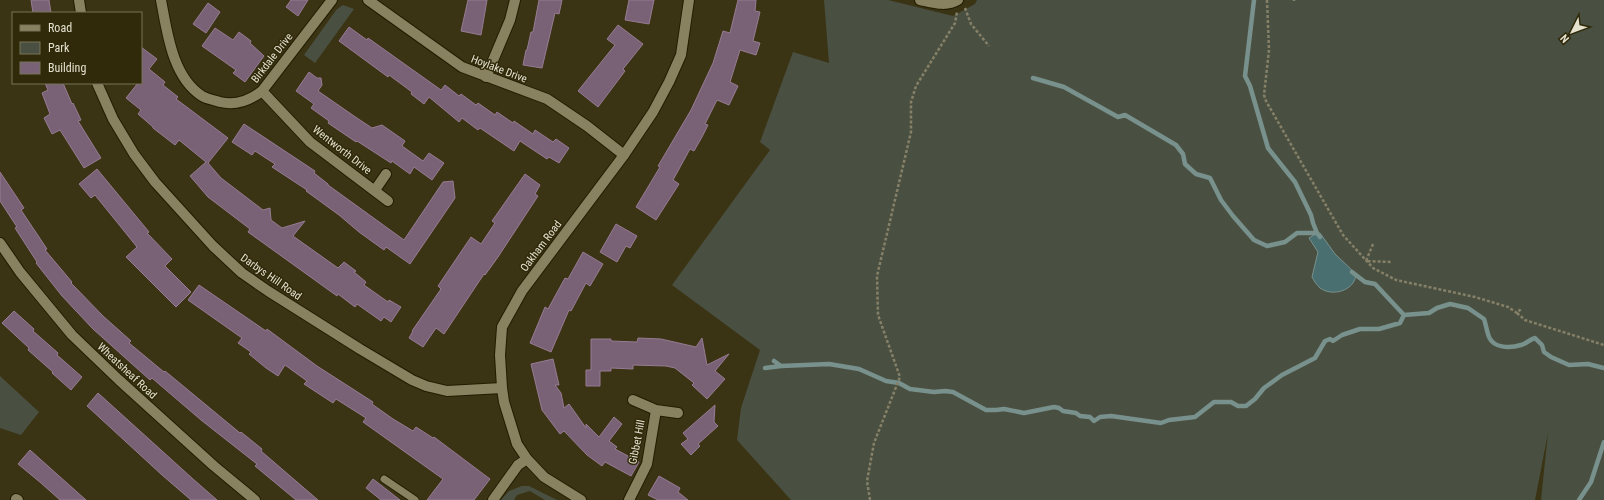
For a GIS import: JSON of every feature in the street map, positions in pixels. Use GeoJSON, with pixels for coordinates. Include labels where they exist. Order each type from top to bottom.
{"type":"FeatureCollection","features":[{"type":"Feature","properties":{"kind":"street"},"geometry":{"type":"LineString","coordinates":[[79,0],[81,12]]}},
{"type":"Feature","properties":{"kind":"street","name":"Birkdale Drive"},"geometry":{"type":"LineString","coordinates":[[161,0],[173,56],[185,77],[193,88],[203,96],[227,104],[237,104],[246,101],[262,91],[332,0]]}},
{"type":"Feature","properties":{"kind":"street","name":"Hoylake Drive"},"geometry":{"type":"LineString","coordinates":[[368,0],[462,67],[547,99],[587,126],[624,155]]}},
{"type":"Feature","properties":{"kind":"street"},"geometry":{"type":"LineString","coordinates":[[486,77],[510,20],[515,0]]}},
{"type":"Feature","properties":{"kind":"street","name":"Oakham Road"},"geometry":{"type":"LineString","coordinates":[[581,500],[544,477],[527,459],[517,444],[504,402],[502,388],[500,342],[502,327],[522,291],[624,155],[653,112],[681,55],[689,0]]}},
{"type":"Feature","properties":{"kind":"street"},"geometry":{"type":"LineString","coordinates":[[920,0],[938,4],[960,5]]}},
{"type":"Feature","properties":{"kind":"street","name":"Darbys Hill Road"},"geometry":{"type":"LineString","coordinates":[[97,84],[113,119],[134,154],[155,182],[213,246],[242,273],[307,316],[412,380],[426,386],[447,391],[502,388]]}},
{"type":"Feature","properties":{"kind":"street","name":"Wentworth Drive"},"geometry":{"type":"LineString","coordinates":[[262,91],[310,142],[388,200]]}},
{"type":"Feature","properties":{"kind":"street","name":"Wentworth Drive"},"geometry":{"type":"LineString","coordinates":[[375,190],[386,174]]}},
{"type":"Feature","properties":{"kind":"street","name":"Wheatsheaf Road"},"geometry":{"type":"LineString","coordinates":[[0,243],[20,272],[72,335],[119,380],[214,466],[255,500]]}},
{"type":"Feature","properties":{"kind":"street","name":"Gibbet Hill"},"geometry":{"type":"LineString","coordinates":[[633,400],[656,410],[678,413]]}},
{"type":"Feature","properties":{"kind":"street","name":"Gibbet Hill"},"geometry":{"type":"LineString","coordinates":[[629,500],[647,464],[656,410]]}},
{"type":"Feature","properties":{"kind":"street"},"geometry":{"type":"LineString","coordinates":[[494,500],[518,465],[527,459]]}},
{"type":"Feature","properties":{"kind":"lane"},"geometry":{"type":"LineString","coordinates":[[384,479],[415,500]]}},
{"type":"Feature","properties":{"kind":"path"},"geometry":{"type":"LineString","coordinates":[[1267,0],[1269,50],[1264,95],[1266,101],[1343,235],[1372,268],[1396,280],[1475,297],[1508,306],[1525,320],[1604,345]]}},
{"type":"Feature","properties":{"kind":"path"},"geometry":{"type":"LineString","coordinates":[[960,5],[971,24],[989,46]]}},
{"type":"Feature","properties":{"kind":"path"},"geometry":{"type":"LineString","coordinates":[[870,500],[867,481],[874,443],[900,377],[878,315],[877,276],[911,132],[911,102],[916,86],[955,23],[960,5]]}},
{"type":"Feature","properties":{"kind":"path"},"geometry":{"type":"LineString","coordinates":[[1366,261],[1372,244]]}},
{"type":"Feature","properties":{"kind":"path"},"geometry":{"type":"LineString","coordinates":[[1366,261],[1391,262]]}},
{"type":"Feature","properties":{"kind":"path"},"geometry":{"type":"LineString","coordinates":[[1516,313],[1522,308]]}},
{"type":"Feature","properties":{"kind":"green space"},"geometry":{"type":"Polygon","coordinates":[[[824,0],[888,0],[953,16],[975,4],[977,0],[1604,0],[1604,500],[1541,500],[1548,433],[1535,500],[791,500],[737,440],[741,408],[760,350],[672,285],[770,150],[760,142],[793,52],[829,63],[824,0]]]}},
{"type":"Feature","properties":{"kind":"green space"},"geometry":{"type":"Polygon","coordinates":[[[343,5],[354,9],[315,63],[304,55],[337,9],[343,5]]]}},
{"type":"Feature","properties":{"kind":"green space"},"geometry":{"type":"Polygon","coordinates":[[[0,376],[39,412],[21,435],[0,428],[0,376]]]}},
{"type":"Feature","properties":{"kind":"green space"},"geometry":{"type":"Polygon","coordinates":[[[522,486],[529,486],[557,500],[545,500],[530,491],[517,495],[514,500],[501,500],[509,491],[522,486]]]}},
{"type":"Feature","properties":{"kind":"water"},"geometry":{"type":"Polygon","coordinates":[[[1317,233],[1320,233],[1335,254],[1356,274],[1352,285],[1342,291],[1325,291],[1320,288],[1312,277],[1318,252],[1309,238],[1317,233]]]}},
{"type":"Feature","properties":{"kind":"building"},"geometry":{"type":"Polygon","coordinates":[[[31,0],[49,0],[51,12],[33,12],[31,0]]]}},
{"type":"Feature","properties":{"kind":"building"},"geometry":{"type":"Polygon","coordinates":[[[291,0],[308,0],[298,16],[286,7],[291,0]]]}},
{"type":"Feature","properties":{"kind":"building"},"geometry":{"type":"Polygon","coordinates":[[[468,0],[487,0],[481,35],[461,31],[468,0]]]}},
{"type":"Feature","properties":{"kind":"building"},"geometry":{"type":"Polygon","coordinates":[[[539,0],[562,0],[559,14],[555,13],[542,68],[523,65],[531,32],[533,32],[539,0]]]}},
{"type":"Feature","properties":{"kind":"building"},"geometry":{"type":"Polygon","coordinates":[[[629,0],[654,0],[649,24],[625,20],[629,0]]]}},
{"type":"Feature","properties":{"kind":"building"},"geometry":{"type":"Polygon","coordinates":[[[738,0],[756,0],[755,11],[760,12],[753,41],[760,43],[756,55],[740,50],[730,82],[738,86],[729,105],[717,100],[705,124],[708,125],[702,137],[694,151],[690,149],[673,180],[679,184],[656,220],[636,207],[691,110],[713,63],[723,31],[730,33],[738,0]]]}},
{"type":"Feature","properties":{"kind":"building"},"geometry":{"type":"Polygon","coordinates":[[[208,3],[220,12],[206,33],[193,24],[208,3]]]}},
{"type":"Feature","properties":{"kind":"building"},"geometry":{"type":"Polygon","coordinates":[[[618,25],[643,44],[623,69],[625,71],[598,107],[578,91],[615,45],[607,39],[618,25]]]}},
{"type":"Feature","properties":{"kind":"building"},"geometry":{"type":"Polygon","coordinates":[[[349,27],[367,40],[368,38],[441,90],[445,85],[459,96],[461,94],[476,105],[478,103],[495,115],[497,112],[533,134],[535,130],[553,142],[556,139],[569,148],[559,163],[549,157],[547,159],[520,141],[514,151],[480,128],[478,130],[462,118],[459,122],[429,97],[424,104],[411,94],[412,92],[389,75],[388,77],[339,41],[349,27]]]}},
{"type":"Feature","properties":{"kind":"building"},"geometry":{"type":"Polygon","coordinates":[[[215,28],[233,40],[239,32],[251,41],[250,43],[264,56],[245,82],[233,73],[236,70],[202,46],[215,28]]]}},
{"type":"Feature","properties":{"kind":"building"},"geometry":{"type":"Polygon","coordinates":[[[142,48],[157,59],[149,69],[165,82],[163,85],[178,97],[176,99],[228,138],[208,163],[221,178],[263,210],[270,208],[271,220],[282,228],[305,221],[293,236],[338,268],[344,262],[356,271],[354,272],[366,282],[364,285],[388,302],[389,300],[401,307],[391,322],[384,317],[381,321],[357,304],[355,307],[338,294],[337,296],[248,232],[250,229],[208,197],[190,176],[206,162],[179,140],[175,145],[153,128],[138,114],[141,110],[126,98],[137,84],[142,84],[142,48]]]}},
{"type":"Feature","properties":{"kind":"building"},"geometry":{"type":"Polygon","coordinates":[[[309,72],[317,78],[321,78],[322,85],[318,91],[354,116],[372,128],[382,125],[405,141],[402,146],[423,161],[429,153],[444,163],[432,180],[414,167],[410,174],[392,161],[391,163],[328,123],[329,121],[311,108],[314,104],[296,91],[309,72]]]}},
{"type":"Feature","properties":{"kind":"building"},"geometry":{"type":"Polygon","coordinates":[[[45,84],[63,84],[81,120],[78,121],[101,158],[84,168],[60,130],[52,134],[44,118],[50,114],[42,93],[48,90],[45,84]]]}},
{"type":"Feature","properties":{"kind":"building"},"geometry":{"type":"Polygon","coordinates":[[[244,124],[315,171],[314,173],[328,185],[404,240],[443,182],[453,181],[455,198],[410,264],[386,247],[384,250],[359,232],[339,215],[306,191],[307,190],[272,167],[275,164],[255,151],[252,155],[232,142],[244,124]]]}},
{"type":"Feature","properties":{"kind":"building"},"geometry":{"type":"Polygon","coordinates":[[[97,169],[149,232],[147,233],[172,259],[165,266],[191,292],[176,307],[126,257],[137,247],[95,195],[91,198],[79,184],[97,169]]]}},
{"type":"Feature","properties":{"kind":"building"},"geometry":{"type":"Polygon","coordinates":[[[0,172],[24,208],[21,210],[47,249],[45,250],[72,282],[71,283],[103,316],[131,341],[129,343],[262,449],[261,451],[318,500],[296,500],[255,466],[257,464],[201,420],[152,378],[150,380],[93,329],[62,296],[36,263],[37,262],[15,228],[17,227],[0,201],[0,172]]]}},
{"type":"Feature","properties":{"kind":"building"},"geometry":{"type":"Polygon","coordinates":[[[525,174],[540,185],[535,194],[538,196],[498,257],[485,275],[484,274],[444,334],[436,328],[423,347],[409,338],[412,331],[441,289],[438,286],[471,237],[481,244],[495,223],[492,221],[525,174]]]}},
{"type":"Feature","properties":{"kind":"building"},"geometry":{"type":"Polygon","coordinates":[[[616,224],[637,236],[630,248],[626,246],[617,262],[600,252],[616,224]]]}},
{"type":"Feature","properties":{"kind":"building"},"geometry":{"type":"Polygon","coordinates":[[[583,252],[603,264],[590,286],[586,283],[571,311],[569,310],[551,352],[530,343],[545,307],[548,309],[565,278],[568,279],[583,252]]]}},
{"type":"Feature","properties":{"kind":"building"},"geometry":{"type":"Polygon","coordinates":[[[199,285],[266,331],[267,329],[317,366],[373,402],[372,404],[393,419],[413,431],[416,427],[433,438],[434,437],[490,479],[474,500],[427,500],[443,479],[363,422],[366,418],[336,399],[333,403],[304,384],[307,381],[285,365],[278,376],[266,368],[249,354],[251,352],[238,343],[242,338],[188,300],[199,285]]]}},
{"type":"Feature","properties":{"kind":"building"},"geometry":{"type":"Polygon","coordinates":[[[14,311],[34,329],[33,331],[58,353],[57,355],[82,377],[71,390],[28,350],[29,348],[2,323],[14,311]]]}},
{"type":"Feature","properties":{"kind":"building"},"geometry":{"type":"Polygon","coordinates":[[[638,338],[661,339],[696,347],[702,338],[707,365],[729,354],[715,371],[725,379],[707,399],[692,385],[694,383],[675,368],[666,366],[633,365],[633,369],[611,368],[611,371],[600,371],[600,386],[586,386],[586,370],[591,370],[591,339],[611,339],[611,341],[637,342],[638,338]]]}},
{"type":"Feature","properties":{"kind":"building"},"geometry":{"type":"Polygon","coordinates":[[[553,359],[559,385],[555,385],[561,393],[564,408],[569,404],[586,428],[586,424],[599,437],[614,417],[622,424],[609,441],[617,447],[615,449],[639,462],[631,476],[605,462],[602,466],[587,455],[564,431],[560,434],[542,410],[531,364],[553,359]]]}},
{"type":"Feature","properties":{"kind":"building"},"geometry":{"type":"Polygon","coordinates":[[[98,393],[217,500],[191,500],[162,475],[87,406],[98,393]]]}},
{"type":"Feature","properties":{"kind":"building"},"geometry":{"type":"Polygon","coordinates":[[[715,405],[714,422],[718,426],[698,444],[700,446],[691,455],[681,444],[688,439],[683,433],[715,405]]]}},
{"type":"Feature","properties":{"kind":"building"},"geometry":{"type":"Polygon","coordinates":[[[30,450],[86,500],[60,500],[18,464],[30,450]]]}},
{"type":"Feature","properties":{"kind":"building"},"geometry":{"type":"Polygon","coordinates":[[[659,476],[680,488],[678,492],[688,500],[658,500],[648,495],[659,476]]]}},
{"type":"Feature","properties":{"kind":"building"},"geometry":{"type":"Polygon","coordinates":[[[373,479],[400,500],[381,500],[366,488],[373,479]]]}},
{"type":"Feature","properties":{"kind":"waterway"},"geometry":{"type":"LineString","coordinates":[[1254,0],[1245,76],[1250,86],[1268,148],[1295,182],[1311,215],[1317,233]]}},
{"type":"Feature","properties":{"kind":"waterway"},"geometry":{"type":"LineString","coordinates":[[1033,78],[1064,87],[1118,117],[1125,115],[1176,145],[1183,154],[1185,164],[1196,174],[1210,178],[1221,200],[1254,240],[1267,246],[1285,242],[1297,233],[1317,233],[1320,237]]}},
{"type":"Feature","properties":{"kind":"waterway"},"geometry":{"type":"LineString","coordinates":[[1352,272],[1365,282],[1375,284],[1404,315]]}},
{"type":"Feature","properties":{"kind":"waterway"},"geometry":{"type":"LineString","coordinates":[[774,361],[781,366],[829,364],[859,369],[886,381],[899,383],[910,389],[934,392],[953,392],[986,410],[1004,409],[1024,413],[1054,407],[1063,411],[1076,413],[1080,416],[1090,417],[1094,421],[1100,417],[1111,416],[1161,423],[1169,420],[1195,417],[1214,402],[1231,402],[1238,406],[1246,406],[1255,399],[1264,388],[1282,375],[1315,358],[1325,341],[1330,339],[1333,341],[1342,335],[1360,329],[1379,329],[1400,323],[1404,315],[1429,313],[1437,308],[1450,304],[1468,308],[1484,319],[1491,341],[1499,346],[1517,346],[1535,338],[1542,345],[1544,352],[1551,357],[1569,365],[1588,364],[1604,368]]}},
{"type":"Feature","properties":{"kind":"waterway"},"geometry":{"type":"LineString","coordinates":[[765,368],[781,366]]}},
{"type":"Feature","properties":{"kind":"waterway"},"geometry":{"type":"LineString","coordinates":[[1579,500],[1591,482],[1604,442]]}}]}
